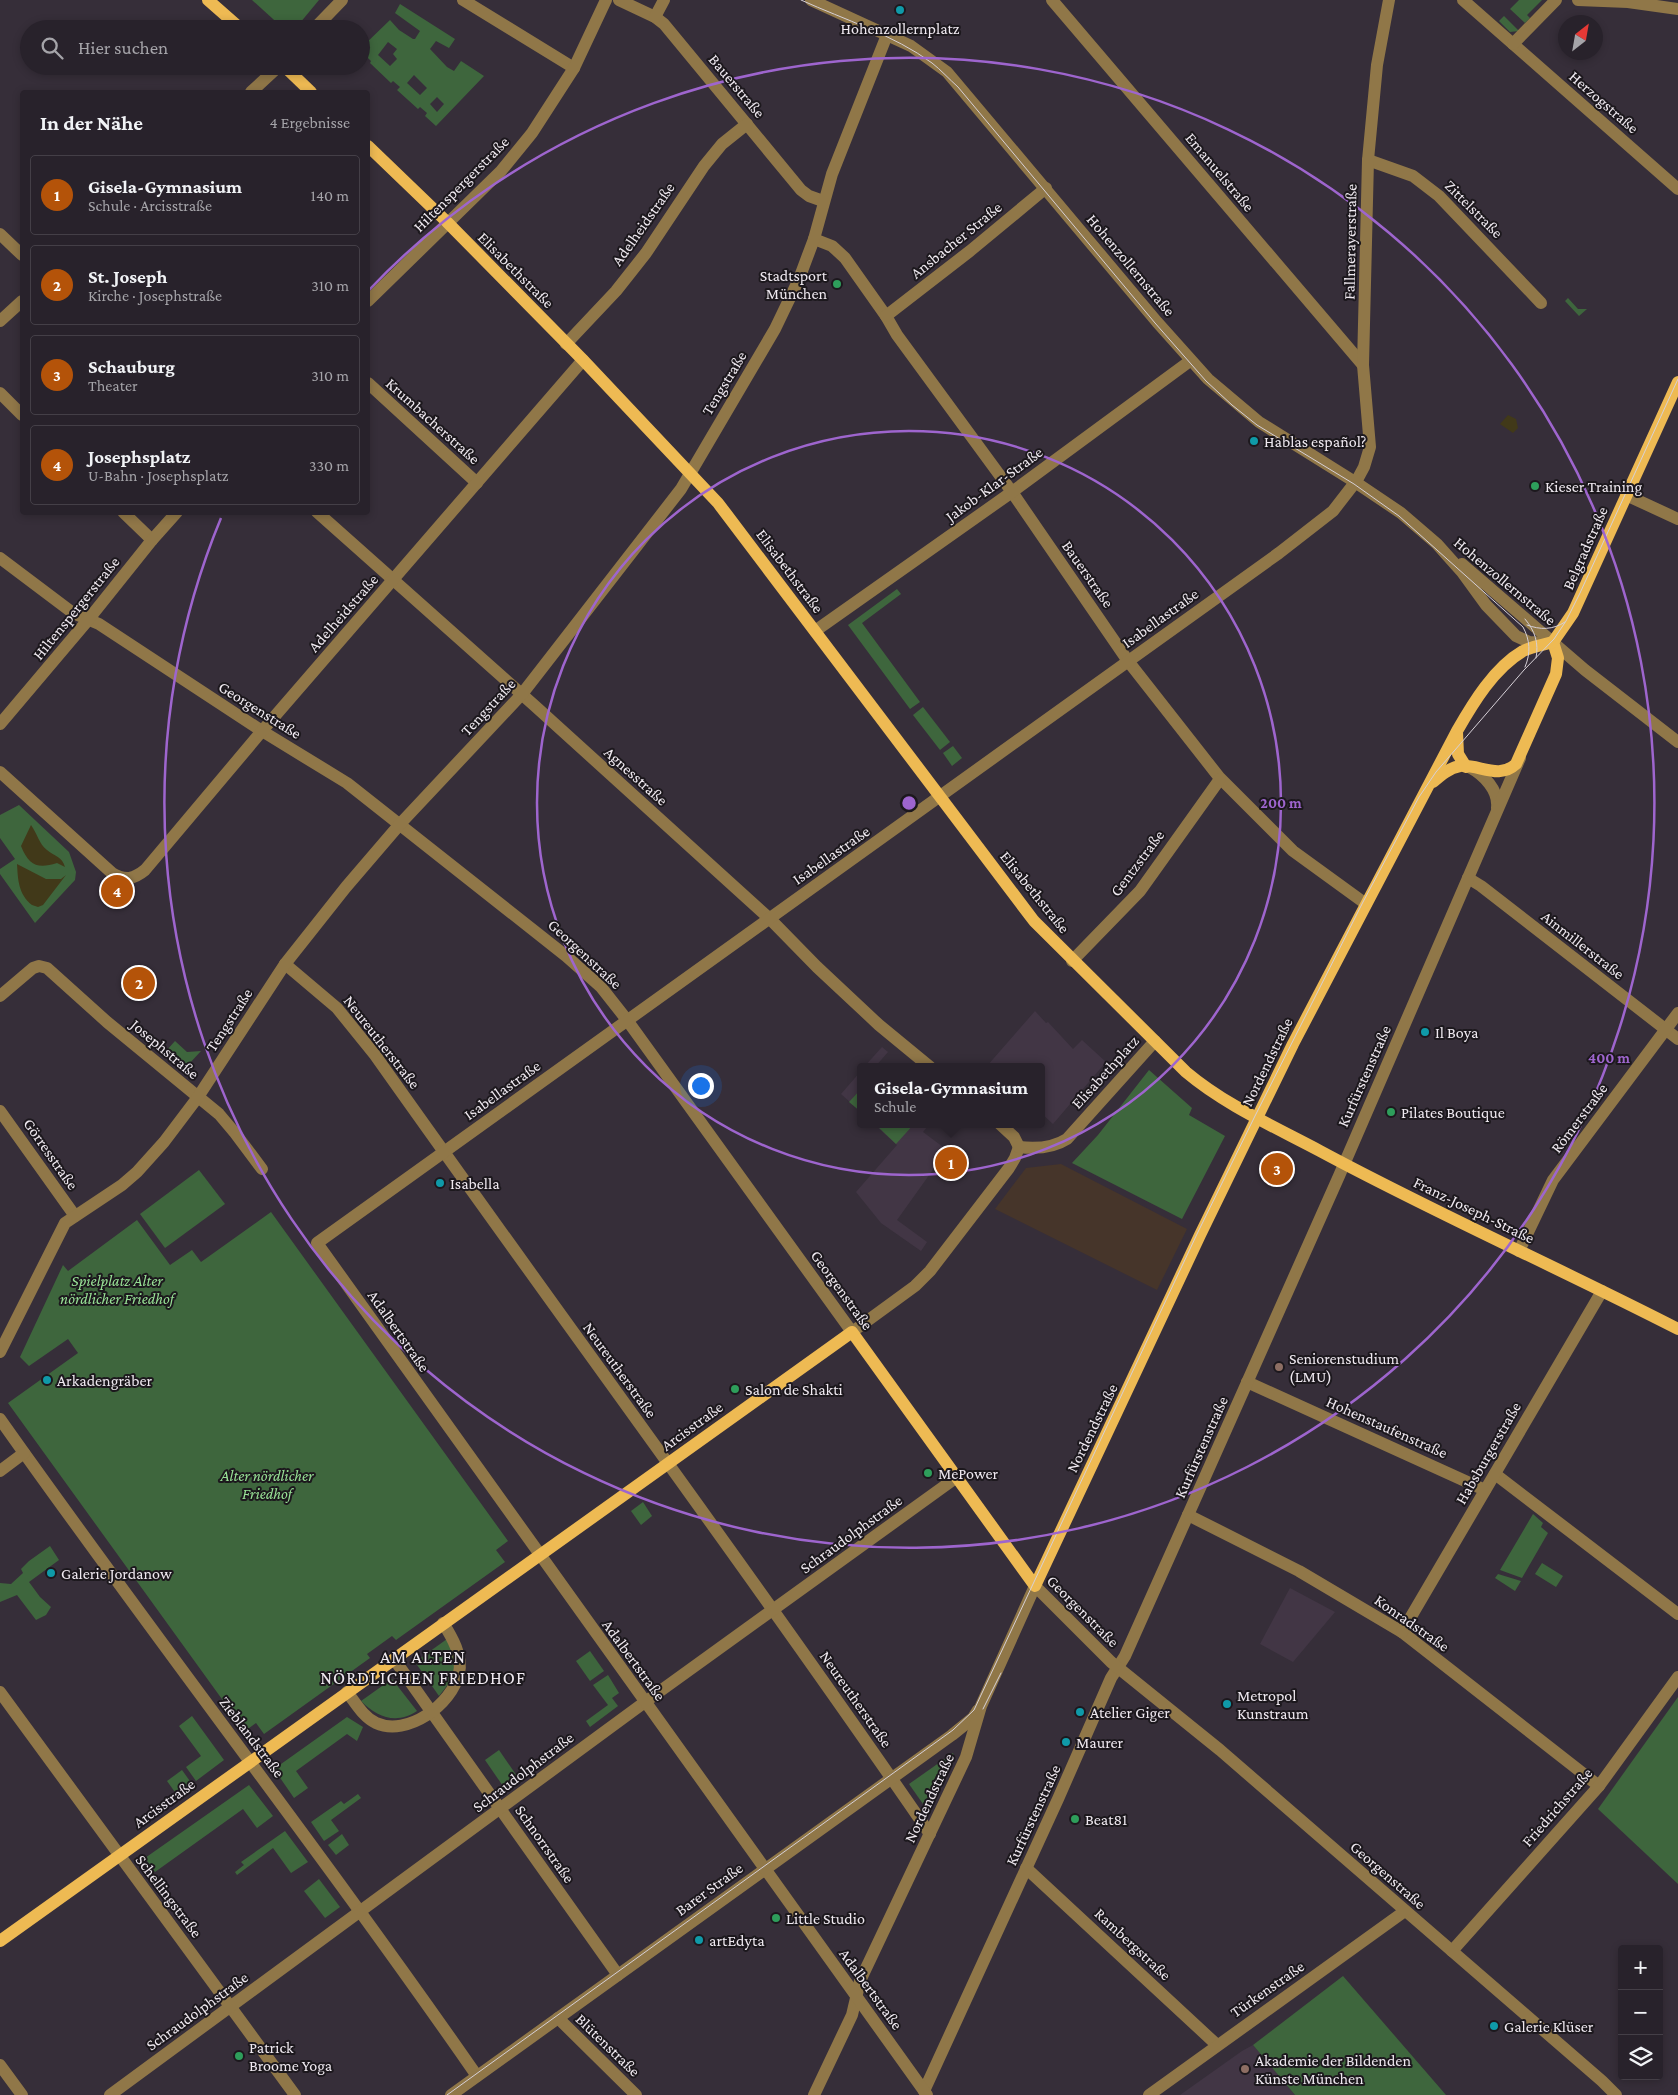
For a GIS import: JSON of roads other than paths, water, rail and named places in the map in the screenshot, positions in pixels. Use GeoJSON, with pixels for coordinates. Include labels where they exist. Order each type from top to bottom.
{"type":"FeatureCollection","features":[{"type":"Feature","properties":{"kind":"main road"},"geometry":{"type":"LineString","coordinates":[[208,0],[231,20]]}},
{"type":"Feature","properties":{"kind":"main road"},"geometry":{"type":"LineString","coordinates":[[293,75],[309,90]]}},
{"type":"Feature","properties":{"kind":"main road","name":"Elisabethstraße"},"geometry":{"type":"LineString","coordinates":[[370,148],[447,222],[583,360],[718,503],[1034,921],[1072,961],[1155,1041]]}},
{"type":"Feature","properties":{"kind":"main road","name":"Belgradstraße"},"geometry":{"type":"LineString","coordinates":[[1553,642],[1573,613],[1678,382]]}},
{"type":"Feature","properties":{"kind":"main road"},"geometry":{"type":"LineString","coordinates":[[1428,788],[1447,770],[1460,766],[1503,771],[1514,766],[1520,758],[1556,674],[1558,658],[1553,642],[1534,647],[1516,656]]}},
{"type":"Feature","properties":{"kind":"main road","name":"Nordendstraße"},"geometry":{"type":"LineString","coordinates":[[1035,1586],[1200,1235],[1293,1044],[1469,710],[1490,682],[1516,656]]}},
{"type":"Feature","properties":{"kind":"main road"},"geometry":{"type":"LineString","coordinates":[[1457,731],[1458,754],[1468,767]]}},
{"type":"Feature","properties":{"kind":"main road","name":"Elisabethplatz"},"geometry":{"type":"LineString","coordinates":[[1155,1041],[1186,1072],[1204,1086],[1258,1118]]}},
{"type":"Feature","properties":{"kind":"main road","name":"Franz-Joseph-Straße"},"geometry":{"type":"LineString","coordinates":[[1258,1118],[1343,1164],[1678,1329]]}},
{"type":"Feature","properties":{"kind":"main road","name":"Arcisstraße"},"geometry":{"type":"LineString","coordinates":[[0,1941],[852,1332]]}},
{"type":"Feature","properties":{"kind":"main road","name":"Georgenstraße"},"geometry":{"type":"LineString","coordinates":[[852,1332],[1035,1586]]}},
{"type":"Feature","properties":{"kind":"street"},"geometry":{"type":"LineString","coordinates":[[323,20],[342,0]]}},
{"type":"Feature","properties":{"kind":"street"},"geometry":{"type":"LineString","coordinates":[[463,0],[574,68]]}},
{"type":"Feature","properties":{"kind":"street","name":"Hiltenspergerstraße"},"geometry":{"type":"LineString","coordinates":[[370,299],[501,171],[532,133],[574,68],[606,0]]}},
{"type":"Feature","properties":{"kind":"street","name":"Bauerstraße"},"geometry":{"type":"LineString","coordinates":[[619,0],[655,17],[664,24],[801,190],[823,202]]}},
{"type":"Feature","properties":{"kind":"street"},"geometry":{"type":"LineString","coordinates":[[655,17],[664,0]]}},
{"type":"Feature","properties":{"kind":"street","name":"Hohenzollernstraße"},"geometry":{"type":"LineString","coordinates":[[811,0],[922,53],[947,72],[1190,361],[1208,379],[1248,414],[1401,513],[1585,670],[1678,742]]}},
{"type":"Feature","properties":{"kind":"street","name":"Emanuelstraße"},"geometry":{"type":"LineString","coordinates":[[1052,0],[1363,365]]}},
{"type":"Feature","properties":{"kind":"street","name":"Fallmerayerstraße"},"geometry":{"type":"LineString","coordinates":[[1355,482],[1364,466],[1370,446],[1363,365],[1368,160],[1377,65],[1390,0]]}},
{"type":"Feature","properties":{"kind":"street","name":"Herzogstraße"},"geometry":{"type":"LineString","coordinates":[[1463,0],[1678,189]]}},
{"type":"Feature","properties":{"kind":"street"},"geometry":{"type":"LineString","coordinates":[[1513,44],[1556,0]]}},
{"type":"Feature","properties":{"kind":"street"},"geometry":{"type":"LineString","coordinates":[[1578,0],[1628,2],[1678,10]]}},
{"type":"Feature","properties":{"kind":"street","name":"Tengstraße"},"geometry":{"type":"LineString","coordinates":[[0,1352],[5,1331],[65,1223],[107,1196],[137,1172],[164,1142],[198,1097],[285,964],[346,887],[400,824],[522,694],[681,489],[775,329],[799,279],[814,239],[823,202],[844,143],[887,35]]}},
{"type":"Feature","properties":{"kind":"street"},"geometry":{"type":"LineString","coordinates":[[253,90],[269,75]]}},
{"type":"Feature","properties":{"kind":"street","name":"Adelheidstraße"},"geometry":{"type":"LineString","coordinates":[[566,344],[616,291],[646,253],[704,166],[722,144],[747,124]]}},
{"type":"Feature","properties":{"kind":"street","name":"Zittelstraße"},"geometry":{"type":"LineString","coordinates":[[1368,160],[1413,176],[1439,196],[1541,303]]}},
{"type":"Feature","properties":{"kind":"street","name":"Ansbacher Straße"},"geometry":{"type":"LineString","coordinates":[[886,316],[970,251],[1046,188]]}},
{"type":"Feature","properties":{"kind":"street"},"geometry":{"type":"LineString","coordinates":[[0,234],[20,253]]}},
{"type":"Feature","properties":{"kind":"street","name":"Bauerstraße"},"geometry":{"type":"LineString","coordinates":[[814,239],[837,249],[886,316],[897,336],[1012,492],[1128,660],[1220,779],[1293,850],[1366,904]]}},
{"type":"Feature","properties":{"kind":"street"},"geometry":{"type":"LineString","coordinates":[[0,321],[20,303]]}},
{"type":"Feature","properties":{"kind":"street","name":"Adelheidstraße"},"geometry":{"type":"LineString","coordinates":[[0,772],[112,873],[123,878],[137,877],[583,360]]}},
{"type":"Feature","properties":{"kind":"street","name":"Jakob-Klar-Straße"},"geometry":{"type":"LineString","coordinates":[[815,631],[1012,492],[1190,361]]}},
{"type":"Feature","properties":{"kind":"street","name":"Krumbacherstraße"},"geometry":{"type":"LineString","coordinates":[[370,385],[478,483]]}},
{"type":"Feature","properties":{"kind":"street"},"geometry":{"type":"LineString","coordinates":[[0,393],[20,413]]}},
{"type":"Feature","properties":{"kind":"street","name":"Isabellastraße"},"geometry":{"type":"LineString","coordinates":[[317,1243],[940,798],[1128,660],[1279,553],[1333,511],[1355,482]]}},
{"type":"Feature","properties":{"kind":"street"},"geometry":{"type":"LineString","coordinates":[[1626,495],[1678,519]]}},
{"type":"Feature","properties":{"kind":"street"},"geometry":{"type":"LineString","coordinates":[[126,515],[152,540]]}},
{"type":"Feature","properties":{"kind":"street","name":"Hiltenspergerstraße"},"geometry":{"type":"LineString","coordinates":[[0,724],[174,515]]}},
{"type":"Feature","properties":{"kind":"street","name":"Agnesstraße"},"geometry":{"type":"LineString","coordinates":[[321,515],[770,919],[817,967],[879,1025],[925,1063]]}},
{"type":"Feature","properties":{"kind":"street","name":"Hohenzollernstraße"},"geometry":{"type":"LineString","coordinates":[[1436,544],[1462,572],[1486,606],[1512,632],[1529,642],[1553,642]]}},
{"type":"Feature","properties":{"kind":"street","name":"Georgenstraße"},"geometry":{"type":"LineString","coordinates":[[0,558],[74,613],[99,624],[262,731],[347,783],[566,956],[601,988],[627,1020],[852,1332]]}},
{"type":"Feature","properties":{"kind":"street"},"geometry":{"type":"LineString","coordinates":[[1512,632],[1517,643],[1516,656]]}},
{"type":"Feature","properties":{"kind":"street","name":"Kurfürstenstraße"},"geometry":{"type":"LineString","coordinates":[[925,2093],[1111,1678],[1118,1668],[1188,1515],[1520,758]]}},
{"type":"Feature","properties":{"kind":"street"},"geometry":{"type":"LineString","coordinates":[[1468,767],[1483,777],[1492,787],[1498,800],[1497,810]]}},
{"type":"Feature","properties":{"kind":"street","name":"Gentzstraße"},"geometry":{"type":"LineString","coordinates":[[1072,961],[1140,892],[1220,779]]}},
{"type":"Feature","properties":{"kind":"street","name":"Ainmillerstraße"},"geometry":{"type":"LineString","coordinates":[[1468,878],[1481,886],[1678,1039]]}},
{"type":"Feature","properties":{"kind":"street","name":"Neureutherstraße"},"geometry":{"type":"LineString","coordinates":[[285,964],[342,1015],[375,1055],[667,1464],[774,1610],[930,1834]]}},
{"type":"Feature","properties":{"kind":"street","name":"Josephstraße"},"geometry":{"type":"LineString","coordinates":[[0,996],[29,971],[39,966],[44,966],[164,1071],[198,1097]]}},
{"type":"Feature","properties":{"kind":"street","name":"Römerstraße"},"geometry":{"type":"LineString","coordinates":[[1519,1251],[1553,1180],[1678,1013]]}},
{"type":"Feature","properties":{"kind":"street","name":"Elisabethplatz"},"geometry":{"type":"LineString","coordinates":[[1019,1147],[1049,1146],[1067,1139],[1155,1041]]}},
{"type":"Feature","properties":{"kind":"street"},"geometry":{"type":"LineString","coordinates":[[198,1097],[226,1122],[262,1169]]}},
{"type":"Feature","properties":{"kind":"street","name":"Görresstraße"},"geometry":{"type":"LineString","coordinates":[[0,1111],[75,1216]]}},
{"type":"Feature","properties":{"kind":"street"},"geometry":{"type":"LineString","coordinates":[[1004,1128],[1014,1137],[1019,1147]]}},
{"type":"Feature","properties":{"kind":"street","name":"Arcisstraße"},"geometry":{"type":"LineString","coordinates":[[852,1332],[915,1286],[930,1271],[1013,1162],[1019,1147]]}},
{"type":"Feature","properties":{"kind":"street","name":"Adalbertstraße"},"geometry":{"type":"LineString","coordinates":[[317,1243],[925,2093]]}},
{"type":"Feature","properties":{"kind":"street","name":"Habsburgerstraße"},"geometry":{"type":"LineString","coordinates":[[1402,1632],[1602,1291]]}},
{"type":"Feature","properties":{"kind":"street","name":"Hohenstaufenstraße"},"geometry":{"type":"LineString","coordinates":[[1247,1382],[1485,1490]]}},
{"type":"Feature","properties":{"kind":"street","name":"Zieblandstraße"},"geometry":{"type":"LineString","coordinates":[[0,1419],[477,2076]]}},
{"type":"Feature","properties":{"kind":"street"},"geometry":{"type":"LineString","coordinates":[[0,1471],[24,1453]]}},
{"type":"Feature","properties":{"kind":"street"},"geometry":{"type":"LineString","coordinates":[[1495,1474],[1678,1614]]}},
{"type":"Feature","properties":{"kind":"street","name":"Schraudolphstraße"},"geometry":{"type":"LineString","coordinates":[[110,2095],[501,1810],[645,1702],[957,1477]]}},
{"type":"Feature","properties":{"kind":"street","name":"Konradstraße"},"geometry":{"type":"LineString","coordinates":[[1188,1515],[1300,1571],[1402,1632],[1599,1786]]}},
{"type":"Feature","properties":{"kind":"street","name":"Georgenstraße"},"geometry":{"type":"LineString","coordinates":[[1035,1586],[1118,1668],[1220,1750],[1616,2095]]}},
{"type":"Feature","properties":{"kind":"street","name":"Nordendstraße"},"geometry":{"type":"LineString","coordinates":[[814,2095],[852,2015],[860,1981],[966,1758],[981,1706],[1035,1586]]}},
{"type":"Feature","properties":{"kind":"street"},"geometry":{"type":"LineString","coordinates":[[347,1692],[369,1718],[384,1726],[394,1727],[409,1724],[432,1711],[449,1694],[460,1673],[459,1658],[443,1623]]}},
{"type":"Feature","properties":{"kind":"street","name":"Schnorrstraße"},"geometry":{"type":"LineString","coordinates":[[394,1659],[618,1975]]}},
{"type":"Feature","properties":{"kind":"street","name":"Friedrichstraße"},"geometry":{"type":"LineString","coordinates":[[1452,1951],[1599,1786],[1678,1677]]}},
{"type":"Feature","properties":{"kind":"street","name":"Schellingstraße"},"geometry":{"type":"LineString","coordinates":[[0,1692],[295,2095]]}},
{"type":"Feature","properties":{"kind":"street","name":"Barer Straße"},"geometry":{"type":"LineString","coordinates":[[451,2095],[965,1725],[981,1706]]}},
{"type":"Feature","properties":{"kind":"street","name":"Rambergstraße"},"geometry":{"type":"LineString","coordinates":[[1026,1868],[1218,2044]]}},
{"type":"Feature","properties":{"kind":"street","name":"Türkenstraße"},"geometry":{"type":"LineString","coordinates":[[1149,2095],[1405,1911]]}},
{"type":"Feature","properties":{"kind":"street","name":"Blütenstraße"},"geometry":{"type":"LineString","coordinates":[[558,2018],[636,2095]]}},
{"type":"Feature","properties":{"kind":"street"},"geometry":{"type":"LineString","coordinates":[[0,2065],[22,2095]]}},
{"type":"Feature","properties":{"kind":"tram line"},"geometry":{"type":"LineString","coordinates":[[801,0],[902,44],[939,69],[958,87],[1155,323],[1206,381],[1257,425],[1354,484],[1399,516],[1523,627],[1529,647],[1525,667]]}},
{"type":"Feature","properties":{"kind":"tram line"},"geometry":{"type":"LineString","coordinates":[[447,2095],[953,1730],[974,1710],[1197,1234],[1363,902],[1419,797],[1436,772],[1524,670],[1554,639],[1566,621],[1678,379]]}},
{"type":"Feature","properties":{"kind":"tram line"},"geometry":{"type":"LineString","coordinates":[[1525,619],[1535,637],[1537,647],[1536,658]]}},
{"type":"Feature","properties":{"kind":"tram line"},"geometry":{"type":"LineString","coordinates":[[1527,625],[1546,628],[1556,627],[1565,622]]}},
{"type":"Feature","properties":{"kind":"tram line"},"geometry":{"type":"LineString","coordinates":[[983,1709],[1001,1673]]}},
{"type":"Feature","properties":{"kind":"place","name":"Hohenzollernplatz"},"geometry":{"type":"Point","coordinates":[900,10]}},
{"type":"Feature","properties":{"kind":"place","name":"Stadtsport München"},"geometry":{"type":"Point","coordinates":[837,284]}},
{"type":"Feature","properties":{"kind":"place","name":"Hablas español?"},"geometry":{"type":"Point","coordinates":[1254,441]}},
{"type":"Feature","properties":{"kind":"place","name":"Kieser Training"},"geometry":{"type":"Point","coordinates":[1535,486]}},
{"type":"Feature","properties":{"kind":"place","name":"Josephsplatz"},"geometry":{"type":"Point","coordinates":[117,891]}},
{"type":"Feature","properties":{"kind":"place","name":"St. Joseph"},"geometry":{"type":"Point","coordinates":[139,983]}},
{"type":"Feature","properties":{"kind":"place","name":"Il Boya"},"geometry":{"type":"Point","coordinates":[1425,1032]}},
{"type":"Feature","properties":{"kind":"place","name":"Pilates Boutique"},"geometry":{"type":"Point","coordinates":[1391,1112]}},
{"type":"Feature","properties":{"kind":"place","name":"Gisela-Gymnasium"},"geometry":{"type":"Point","coordinates":[951,1163]}},
{"type":"Feature","properties":{"kind":"place","name":"Schauburg"},"geometry":{"type":"Point","coordinates":[1277,1169]}},
{"type":"Feature","properties":{"kind":"place","name":"Isabella"},"geometry":{"type":"Point","coordinates":[440,1183]}},
{"type":"Feature","properties":{"kind":"place","name":"Seniorenstudium (LMU)"},"geometry":{"type":"Point","coordinates":[1279,1367]}},
{"type":"Feature","properties":{"kind":"place","name":"Arkadengräber"},"geometry":{"type":"Point","coordinates":[47,1380]}},
{"type":"Feature","properties":{"kind":"place","name":"Salon de Shakti"},"geometry":{"type":"Point","coordinates":[735,1389]}},
{"type":"Feature","properties":{"kind":"place","name":"MePower"},"geometry":{"type":"Point","coordinates":[928,1473]}},
{"type":"Feature","properties":{"kind":"place","name":"Galerie Jordanow"},"geometry":{"type":"Point","coordinates":[51,1573]}},
{"type":"Feature","properties":{"kind":"place","name":"Metropol Kunstraum"},"geometry":{"type":"Point","coordinates":[1227,1704]}},
{"type":"Feature","properties":{"kind":"place","name":"Atelier Giger"},"geometry":{"type":"Point","coordinates":[1080,1712]}},
{"type":"Feature","properties":{"kind":"place","name":"Maurer"},"geometry":{"type":"Point","coordinates":[1066,1742]}},
{"type":"Feature","properties":{"kind":"place","name":"Beat81"},"geometry":{"type":"Point","coordinates":[1075,1819]}},
{"type":"Feature","properties":{"kind":"place","name":"Little Studio"},"geometry":{"type":"Point","coordinates":[776,1918]}},
{"type":"Feature","properties":{"kind":"place","name":"artEdyta"},"geometry":{"type":"Point","coordinates":[699,1940]}},
{"type":"Feature","properties":{"kind":"place","name":"Galerie Klüser"},"geometry":{"type":"Point","coordinates":[1494,2026]}},
{"type":"Feature","properties":{"kind":"place","name":"Patrick Broome Yoga"},"geometry":{"type":"Point","coordinates":[239,2056]}},
{"type":"Feature","properties":{"kind":"place","name":"Akademie der Bildenden Künste München"},"geometry":{"type":"Point","coordinates":[1245,2069]}},
{"type":"Feature","properties":{"kind":"district","name":"AM ALTEN NÖRDLICHEN FRIEDHOF"},"geometry":{"type":"Point","coordinates":[423,1667]}},
{"type":"Feature","properties":{"kind":"park label","name":"Spielplatz Alter nördlicher Friedhof"},"geometry":{"type":"Point","coordinates":[117,1289]}},
{"type":"Feature","properties":{"kind":"park label","name":"Alter nördlicher Friedhof"},"geometry":{"type":"Point","coordinates":[267,1484]}}]}
